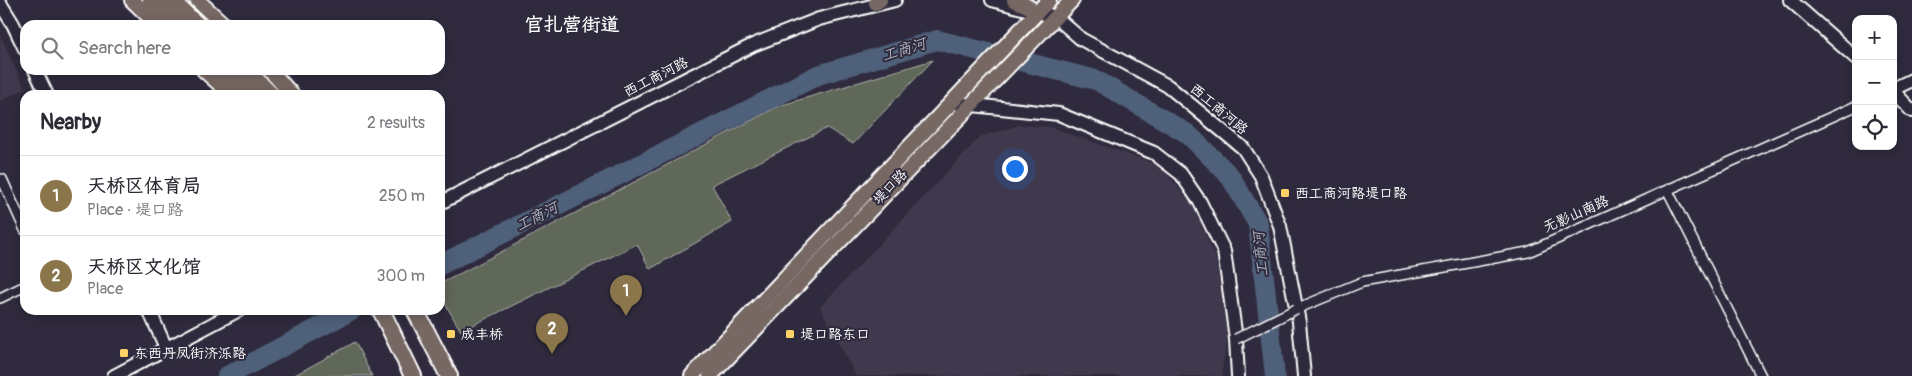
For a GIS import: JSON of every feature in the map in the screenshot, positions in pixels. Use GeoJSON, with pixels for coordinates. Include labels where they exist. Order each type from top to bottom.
{"type":"FeatureCollection","features":[{"type":"Feature","properties":{"kind":"highway"},"geometry":{"type":"LineString","coordinates":[[151,0],[173,20]]}},
{"type":"Feature","properties":{"kind":"highway"},"geometry":{"type":"LineString","coordinates":[[171,0],[192,20]]}},
{"type":"Feature","properties":{"kind":"highway"},"geometry":{"type":"LineString","coordinates":[[230,75],[246,90]]}},
{"type":"Feature","properties":{"kind":"highway"},"geometry":{"type":"LineString","coordinates":[[251,75],[266,90]]}},
{"type":"Feature","properties":{"kind":"highway"},"geometry":{"type":"LineString","coordinates":[[418,315],[449,376]]}},
{"type":"Feature","properties":{"kind":"highway"},"geometry":{"type":"LineString","coordinates":[[384,316],[413,376]]}},
{"type":"Feature","properties":{"kind":"main road"},"geometry":{"type":"LineString","coordinates":[[132,0],[153,20]]}},
{"type":"Feature","properties":{"kind":"main road"},"geometry":{"type":"LineString","coordinates":[[197,0],[219,20]]}},
{"type":"Feature","properties":{"kind":"main road","name":"西工商河路"},"geometry":{"type":"LineString","coordinates":[[445,200],[753,45],[819,19],[878,2],[895,0]]}},
{"type":"Feature","properties":{"kind":"main road","name":"西工商河路"},"geometry":{"type":"LineString","coordinates":[[992,0],[1031,6],[1060,21],[1082,39],[1168,86],[1243,148],[1261,176],[1280,226],[1296,310],[1304,376]]}},
{"type":"Feature","properties":{"kind":"main road"},"geometry":{"type":"LineString","coordinates":[[1014,0],[1031,6]]}},
{"type":"Feature","properties":{"kind":"main road","name":"堤口路"},"geometry":{"type":"LineString","coordinates":[[692,376],[1023,28],[1031,6],[1049,0]]}},
{"type":"Feature","properties":{"kind":"main road","name":"堤口路"},"geometry":{"type":"LineString","coordinates":[[710,376],[1039,34],[1060,21],[1072,0]]}},
{"type":"Feature","properties":{"kind":"main road"},"geometry":{"type":"LineString","coordinates":[[1790,0],[1852,54]]}},
{"type":"Feature","properties":{"kind":"main road"},"geometry":{"type":"LineString","coordinates":[[0,3],[19,25]]}},
{"type":"Feature","properties":{"kind":"main road"},"geometry":{"type":"LineString","coordinates":[[37,75],[45,90]]}},
{"type":"Feature","properties":{"kind":"main road"},"geometry":{"type":"LineString","coordinates":[[210,75],[226,90]]}},
{"type":"Feature","properties":{"kind":"main road"},"geometry":{"type":"LineString","coordinates":[[274,75],[288,90]]}},
{"type":"Feature","properties":{"kind":"main road"},"geometry":{"type":"LineString","coordinates":[[1897,88],[1912,80]]}},
{"type":"Feature","properties":{"kind":"main road"},"geometry":{"type":"LineString","coordinates":[[1897,94],[1912,111]]}},
{"type":"Feature","properties":{"kind":"main road"},"geometry":{"type":"LineString","coordinates":[[953,103],[1059,114],[1154,153],[1181,174],[1200,202],[1224,251],[1236,339],[1238,376]]}},
{"type":"Feature","properties":{"kind":"main road"},"geometry":{"type":"LineString","coordinates":[[151,315],[166,348]]}},
{"type":"Feature","properties":{"kind":"main road"},"geometry":{"type":"LineString","coordinates":[[114,376],[229,315]]}},
{"type":"Feature","properties":{"kind":"street"},"geometry":{"type":"LineString","coordinates":[[0,21],[19,25]]}},
{"type":"Feature","properties":{"kind":"street","name":"无影山南路"},"geometry":{"type":"LineString","coordinates":[[1236,339],[1296,310],[1362,282],[1528,252],[1852,108]]}},
{"type":"Feature","properties":{"kind":"street"},"geometry":{"type":"LineString","coordinates":[[2,179],[20,219]]}},
{"type":"Feature","properties":{"kind":"street"},"geometry":{"type":"LineString","coordinates":[[1668,191],[1761,376]]}},
{"type":"Feature","properties":{"kind":"street"},"geometry":{"type":"LineString","coordinates":[[0,298],[20,288]]}},
{"type":"Feature","properties":{"kind":"shaded area"},"geometry":{"type":"Polygon","coordinates":[[[0,35],[25,89],[0,101],[0,35]]]}},
{"type":"Feature","properties":{"kind":"shaded area"},"geometry":{"type":"Polygon","coordinates":[[[1019,125],[1050,127],[1161,166],[1193,206],[1215,256],[1228,335],[1222,369],[1223,376],[856,376],[820,307],[980,137],[1019,125]]]}},
{"type":"Feature","properties":{"kind":"green space"},"geometry":{"type":"Polygon","coordinates":[[[933,60],[853,144],[827,128],[712,185],[732,222],[650,269],[637,244],[461,331],[445,304],[445,281],[779,106],[933,60]]]}},
{"type":"Feature","properties":{"kind":"green space"},"geometry":{"type":"Polygon","coordinates":[[[355,342],[372,376],[293,376],[355,342]]]}},
{"type":"Feature","properties":{"kind":"waterway","name":"工商河"},"geometry":{"type":"LineString","coordinates":[[445,262],[818,75],[937,40],[1096,80],[1188,134],[1230,176],[1258,224],[1275,376]]}},
{"type":"Feature","properties":{"kind":"waterway","name":"工商河"},"geometry":{"type":"LineString","coordinates":[[227,376],[343,315]]}},
{"type":"Feature","properties":{"kind":"place","name":"西工商河路堤口路"},"geometry":{"type":"Point","coordinates":[1285,193]}},
{"type":"Feature","properties":{"kind":"place","name":"天桥区体育局"},"geometry":{"type":"Point","coordinates":[626,316]}},
{"type":"Feature","properties":{"kind":"place","name":"成丰桥"},"geometry":{"type":"Point","coordinates":[451,334]}},
{"type":"Feature","properties":{"kind":"place","name":"堤口路东口"},"geometry":{"type":"Point","coordinates":[790,334]}},
{"type":"Feature","properties":{"kind":"place","name":"东西丹凤街济泺路"},"geometry":{"type":"Point","coordinates":[124,353]}},
{"type":"Feature","properties":{"kind":"place","name":"天桥区文化馆"},"geometry":{"type":"Point","coordinates":[552,354]}},
{"type":"Feature","properties":{"kind":"district","name":"官扎营街道"},"geometry":{"type":"Point","coordinates":[572,25]}}]}
